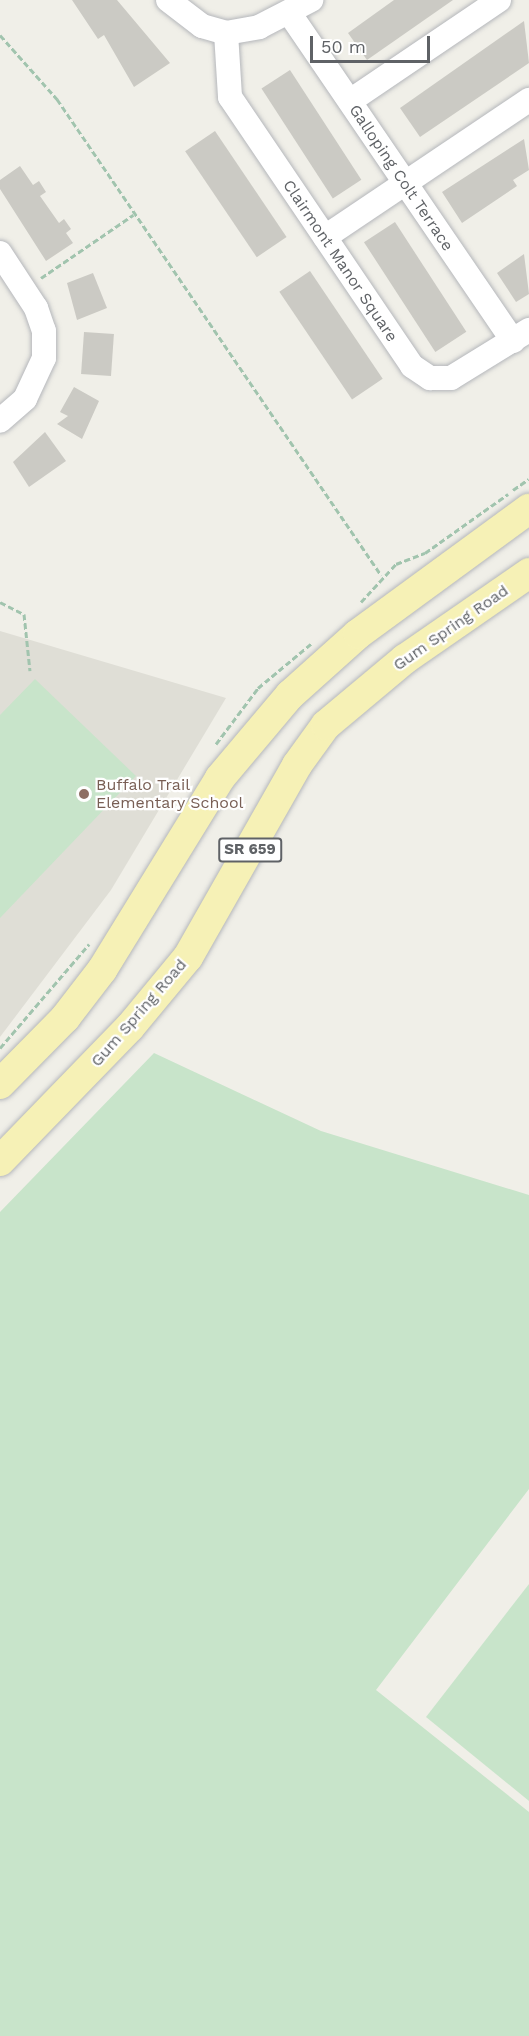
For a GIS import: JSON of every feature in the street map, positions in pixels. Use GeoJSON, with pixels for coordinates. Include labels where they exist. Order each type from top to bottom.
{"type":"FeatureCollection","features":[{"type":"Feature","properties":{"kind":"main road"},"geometry":{"type":"LineString","coordinates":[[0,1084],[65,1018],[102,970],[220,778],[282,704],[358,634],[529,509]]}},
{"type":"Feature","properties":{"kind":"main road","name":"Gum Spring Road"},"geometry":{"type":"LineString","coordinates":[[0,1161],[130,1027],[188,957],[297,765],[326,725],[405,659],[529,573]]}},
{"type":"Feature","properties":{"kind":"street"},"geometry":{"type":"LineString","coordinates":[[168,0],[202,26],[226,33],[290,14],[310,0]]}},
{"type":"Feature","properties":{"kind":"street"},"geometry":{"type":"LineString","coordinates":[[350,101],[499,0]]}},
{"type":"Feature","properties":{"kind":"street","name":"Galloping Colt Terrace"},"geometry":{"type":"LineString","coordinates":[[290,14],[405,184],[521,335]]}},
{"type":"Feature","properties":{"kind":"street","name":"Clairmont Manor Square"},"geometry":{"type":"LineString","coordinates":[[226,33],[230,97],[421,373],[440,380],[462,374],[521,335]]}},
{"type":"Feature","properties":{"kind":"street"},"geometry":{"type":"LineString","coordinates":[[325,237],[529,100]]}},
{"type":"Feature","properties":{"kind":"street"},"geometry":{"type":"LineString","coordinates":[[0,253],[25,289],[44,331],[44,358],[25,399],[0,421]]}},
{"type":"Feature","properties":{"kind":"path"},"geometry":{"type":"LineString","coordinates":[[0,35],[57,99],[133,214],[381,575]]}},
{"type":"Feature","properties":{"kind":"path"},"geometry":{"type":"LineString","coordinates":[[25,289],[133,214]]}},
{"type":"Feature","properties":{"kind":"path"},"geometry":{"type":"LineString","coordinates":[[0,602],[24,614],[30,671]]}},
{"type":"Feature","properties":{"kind":"shaded area","name":"Buffalo Trail Elementary School"},"geometry":{"type":"Polygon","coordinates":[[[0,631],[226,698],[111,890],[0,1037],[0,631]]]}},
{"type":"Feature","properties":{"kind":"green space"},"geometry":{"type":"Polygon","coordinates":[[[35,679],[136,776],[0,918],[0,715],[35,679]]]}},
{"type":"Feature","properties":{"kind":"green space"},"geometry":{"type":"Polygon","coordinates":[[[154,1053],[321,1131],[529,1195],[529,1489],[376,1690],[529,1812],[529,2036],[0,2036],[0,1212],[154,1053]]]}},
{"type":"Feature","properties":{"kind":"green space"},"geometry":{"type":"Polygon","coordinates":[[[529,1584],[529,1801],[426,1717],[529,1584]]]}},
{"type":"Feature","properties":{"kind":"building"},"geometry":{"type":"Polygon","coordinates":[[[72,0],[117,0],[170,63],[134,87],[104,35],[98,39],[72,0]]]}},
{"type":"Feature","properties":{"kind":"building"},"geometry":{"type":"Polygon","coordinates":[[[394,0],[453,0],[367,60],[348,33],[394,0]]]}},
{"type":"Feature","properties":{"kind":"building"},"geometry":{"type":"Polygon","coordinates":[[[524,21],[529,63],[420,137],[400,108],[524,21]]]}},
{"type":"Feature","properties":{"kind":"building"},"geometry":{"type":"Polygon","coordinates":[[[290,70],[361,180],[333,198],[261,89],[290,70]]]}},
{"type":"Feature","properties":{"kind":"building"},"geometry":{"type":"Polygon","coordinates":[[[215,131],[287,237],[257,257],[185,151],[215,131]]]}},
{"type":"Feature","properties":{"kind":"building"},"geometry":{"type":"Polygon","coordinates":[[[524,139],[529,170],[513,180],[517,186],[462,223],[442,192],[524,139]]]}},
{"type":"Feature","properties":{"kind":"building"},"geometry":{"type":"Polygon","coordinates":[[[20,166],[33,185],[39,181],[46,192],[40,196],[59,223],[64,219],[71,229],[66,233],[73,243],[46,261],[0,189],[0,180],[20,166]]]}},
{"type":"Feature","properties":{"kind":"building"},"geometry":{"type":"Polygon","coordinates":[[[395,222],[466,332],[435,352],[364,242],[395,222]]]}},
{"type":"Feature","properties":{"kind":"building"},"geometry":{"type":"Polygon","coordinates":[[[524,254],[529,294],[516,302],[497,273],[524,254]]]}},
{"type":"Feature","properties":{"kind":"building"},"geometry":{"type":"Polygon","coordinates":[[[310,271],[383,379],[352,399],[279,292],[310,271]]]}},
{"type":"Feature","properties":{"kind":"building"},"geometry":{"type":"Polygon","coordinates":[[[93,273],[107,308],[77,320],[67,283],[93,273]]]}},
{"type":"Feature","properties":{"kind":"building"},"geometry":{"type":"Polygon","coordinates":[[[84,332],[114,334],[111,376],[81,374],[84,332]]]}},
{"type":"Feature","properties":{"kind":"building"},"geometry":{"type":"Polygon","coordinates":[[[74,387],[99,401],[82,439],[57,424],[68,416],[60,412],[74,387]]]}},
{"type":"Feature","properties":{"kind":"building"},"geometry":{"type":"Polygon","coordinates":[[[45,432],[66,461],[29,487],[13,462],[45,432]]]}},
{"type":"Feature","properties":{"kind":"place","name":"Buffalo Trail Elementary School"},"geometry":{"type":"Point","coordinates":[84,794]}}]}
